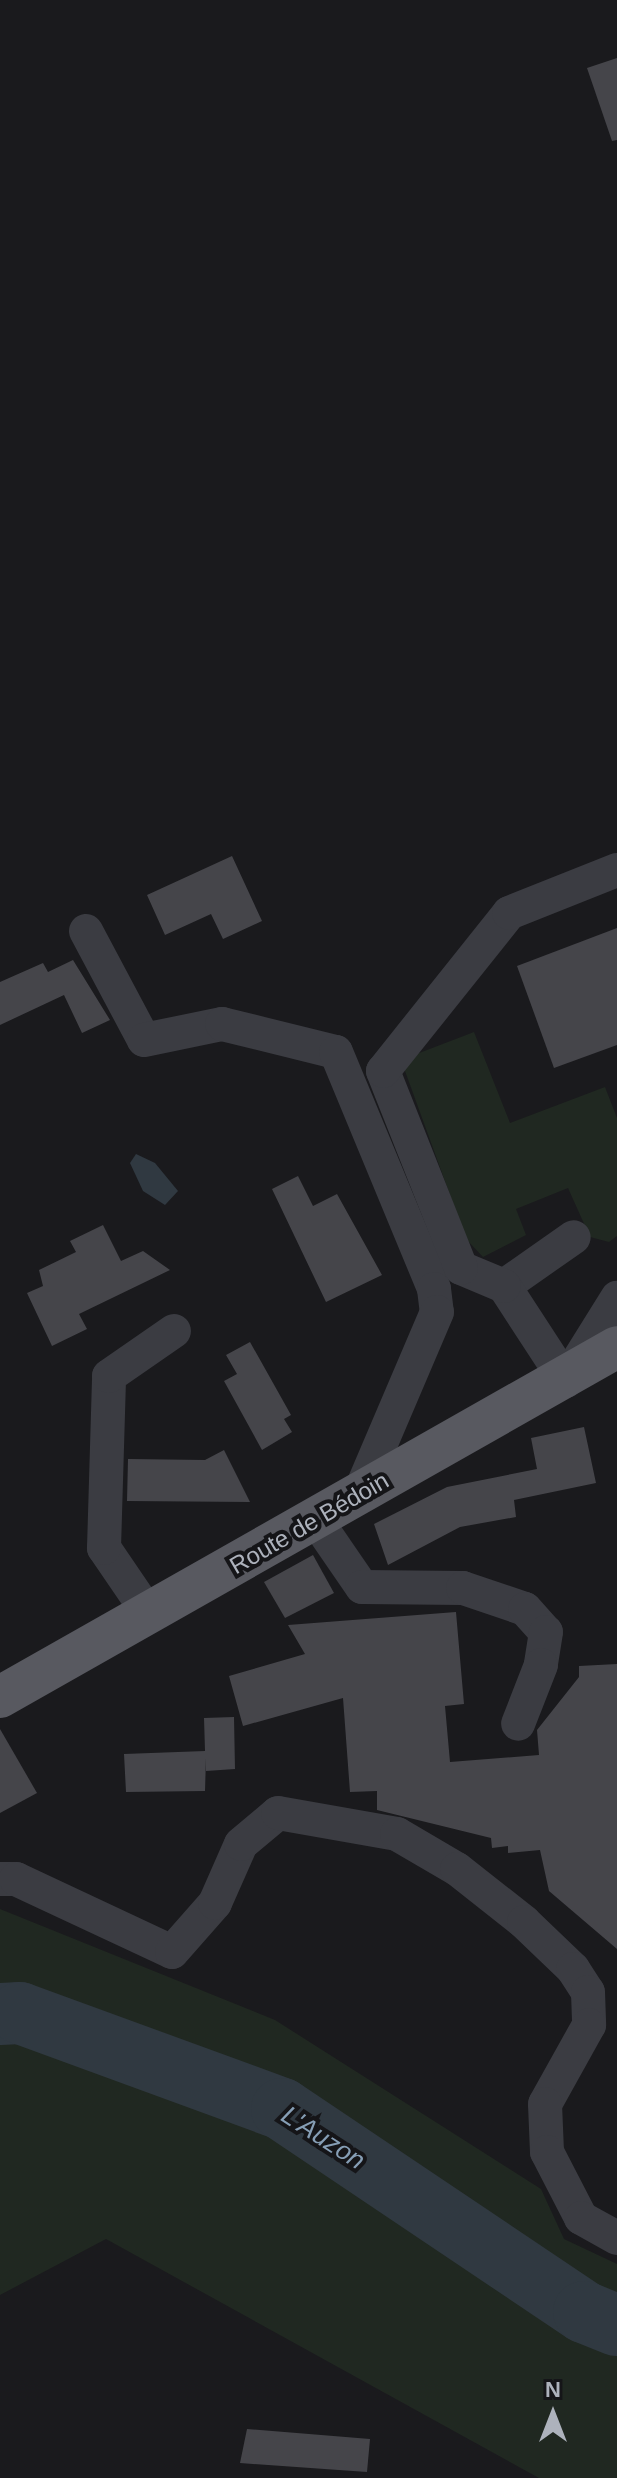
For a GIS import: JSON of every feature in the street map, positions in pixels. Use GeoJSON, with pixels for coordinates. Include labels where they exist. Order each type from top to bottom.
{"type":"FeatureCollection","features":[{"type":"Feature","properties":{"kind":"main road","name":"Route de Bédoin"},"geometry":{"type":"LineString","coordinates":[[0,1697],[566,1381],[617,1347]]}},
{"type":"Feature","properties":{"kind":"street"},"geometry":{"type":"LineString","coordinates":[[617,870],[509,913],[383,1071],[461,1268],[504,1286],[566,1381],[617,1298]]}},
{"type":"Feature","properties":{"kind":"street"},"geometry":{"type":"LineString","coordinates":[[86,931],[144,1040],[222,1024],[336,1052],[434,1289],[437,1312],[359,1495]]}},
{"type":"Feature","properties":{"kind":"street"},"geometry":{"type":"LineString","coordinates":[[504,1286],[574,1237]]}},
{"type":"Feature","properties":{"kind":"street"},"geometry":{"type":"LineString","coordinates":[[149,1614],[104,1548],[109,1376],[174,1331]]}},
{"type":"Feature","properties":{"kind":"street"},"geometry":{"type":"LineString","coordinates":[[316,1520],[362,1587],[463,1588],[525,1609],[546,1632],[541,1665],[518,1724]]}},
{"type":"Feature","properties":{"kind":"street"},"geometry":{"type":"LineString","coordinates":[[0,1879],[16,1879],[172,1952],[215,1903],[241,1844],[278,1813],[397,1834],[457,1869],[524,1922],[573,1969],[588,1992],[589,2025],[545,2104],[547,2152],[581,2218],[617,2238]]}},
{"type":"Feature","properties":{"kind":"shaded area"},"geometry":{"type":"Polygon","coordinates":[[[474,1032],[510,1123],[605,1087],[617,1118],[617,1236],[609,1242],[590,1237],[568,1188],[516,1209],[526,1235],[483,1257],[466,1239],[401,1060],[474,1032]]]}},
{"type":"Feature","properties":{"kind":"shaded area"},"geometry":{"type":"Polygon","coordinates":[[[136,1154],[155,1163],[178,1191],[165,1205],[143,1191],[130,1163],[136,1154]]]}},
{"type":"Feature","properties":{"kind":"shaded area"},"geometry":{"type":"Polygon","coordinates":[[[0,1909],[275,2020],[541,2189],[564,2239],[617,2264],[617,2478],[539,2478],[106,2239],[0,2295],[0,1909]]]}},
{"type":"Feature","properties":{"kind":"building"},"geometry":{"type":"Polygon","coordinates":[[[617,58],[617,140],[612,141],[587,68],[617,58]]]}},
{"type":"Feature","properties":{"kind":"building"},"geometry":{"type":"Polygon","coordinates":[[[232,856],[262,921],[223,939],[211,914],[165,935],[147,895],[232,856]]]}},
{"type":"Feature","properties":{"kind":"building"},"geometry":{"type":"Polygon","coordinates":[[[617,928],[617,1045],[554,1068],[517,966],[617,928]]]}},
{"type":"Feature","properties":{"kind":"building"},"geometry":{"type":"Polygon","coordinates":[[[73,960],[110,1020],[82,1033],[64,995],[0,1025],[0,982],[43,963],[48,972],[73,960]]]}},
{"type":"Feature","properties":{"kind":"building"},"geometry":{"type":"Polygon","coordinates":[[[298,1176],[313,1206],[337,1194],[382,1275],[326,1302],[272,1189],[298,1176]]]}},
{"type":"Feature","properties":{"kind":"building"},"geometry":{"type":"Polygon","coordinates":[[[103,1225],[121,1261],[143,1251],[170,1270],[79,1314],[87,1329],[52,1346],[27,1293],[43,1286],[39,1270],[76,1252],[70,1241],[103,1225]]]}},
{"type":"Feature","properties":{"kind":"building"},"geometry":{"type":"Polygon","coordinates":[[[250,1342],[291,1415],[284,1419],[292,1432],[262,1450],[224,1381],[237,1374],[226,1355],[250,1342]]]}},
{"type":"Feature","properties":{"kind":"building"},"geometry":{"type":"Polygon","coordinates":[[[584,1427],[596,1483],[514,1500],[516,1517],[460,1527],[388,1565],[374,1524],[447,1487],[537,1469],[531,1438],[584,1427]]]}},
{"type":"Feature","properties":{"kind":"building"},"geometry":{"type":"Polygon","coordinates":[[[224,1450],[250,1502],[127,1501],[128,1459],[205,1460],[224,1450]]]}},
{"type":"Feature","properties":{"kind":"building"},"geometry":{"type":"Polygon","coordinates":[[[313,1555],[334,1593],[285,1618],[264,1582],[313,1555]]]}},
{"type":"Feature","properties":{"kind":"building"},"geometry":{"type":"Polygon","coordinates":[[[456,1612],[464,1704],[445,1706],[450,1762],[539,1755],[537,1730],[579,1677],[579,1666],[617,1664],[617,1949],[549,1891],[540,1850],[508,1853],[508,1846],[492,1848],[491,1838],[377,1810],[377,1791],[350,1792],[343,1698],[243,1726],[229,1676],[305,1654],[288,1625],[456,1612]]]}},
{"type":"Feature","properties":{"kind":"building"},"geometry":{"type":"Polygon","coordinates":[[[234,1717],[235,1769],[206,1771],[206,1758],[205,1791],[126,1792],[124,1754],[205,1751],[204,1718],[234,1717]]]}},
{"type":"Feature","properties":{"kind":"building"},"geometry":{"type":"Polygon","coordinates":[[[0,1729],[37,1793],[0,1813],[0,1729]]]}},
{"type":"Feature","properties":{"kind":"building"},"geometry":{"type":"Polygon","coordinates":[[[247,2429],[370,2439],[367,2472],[240,2463],[247,2429]]]}},
{"type":"Feature","properties":{"kind":"waterway","name":"L'Auzon"},"geometry":{"type":"LineString","coordinates":[[0,2014],[20,2013],[282,2109],[584,2312],[617,2325]]}}]}
